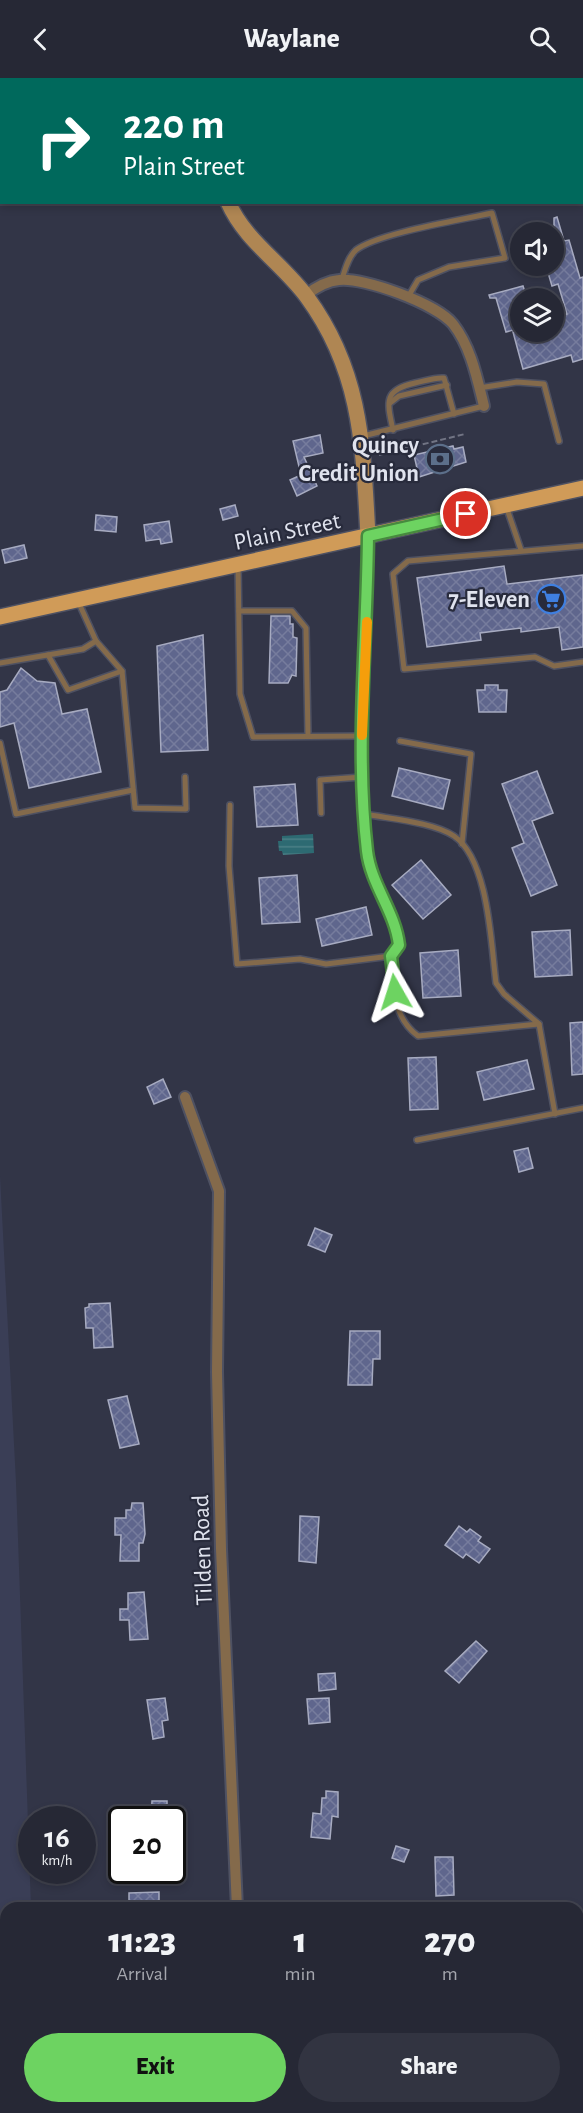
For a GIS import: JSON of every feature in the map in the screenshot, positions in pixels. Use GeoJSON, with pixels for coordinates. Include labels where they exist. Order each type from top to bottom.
{"type":"FeatureCollection","features":[{"type":"Feature","properties":{"kind":"main road","name":"Plain Street"},"geometry":{"type":"LineString","coordinates":[[0,616],[583,488]]}},
{"type":"Feature","properties":{"kind":"street"},"geometry":{"type":"LineString","coordinates":[[229,204],[244,230],[306,295],[335,340],[358,411],[368,536]]}},
{"type":"Feature","properties":{"kind":"street"},"geometry":{"type":"LineString","coordinates":[[306,295],[331,281],[342,279],[408,297],[436,309],[455,327],[468,351],[484,406]]}},
{"type":"Feature","properties":{"kind":"street","name":"Tilden Road"},"geometry":{"type":"LineString","coordinates":[[184,1097],[219,1191],[217,1372],[221,1549],[237,1902]]}},
{"type":"Feature","properties":{"kind":"lane"},"geometry":{"type":"LineString","coordinates":[[342,279],[346,265],[356,251],[386,237],[492,213],[505,258],[449,267],[418,280],[408,297]]}},
{"type":"Feature","properties":{"kind":"lane"},"geometry":{"type":"LineString","coordinates":[[393,430],[389,408],[391,394],[400,386],[442,378],[447,385],[454,414]]}},
{"type":"Feature","properties":{"kind":"lane"},"geometry":{"type":"LineString","coordinates":[[479,388],[518,382],[544,384],[559,441]]}},
{"type":"Feature","properties":{"kind":"lane"},"geometry":{"type":"LineString","coordinates":[[361,437],[484,406]]}},
{"type":"Feature","properties":{"kind":"lane"},"geometry":{"type":"LineString","coordinates":[[505,505],[521,550]]}},
{"type":"Feature","properties":{"kind":"lane"},"geometry":{"type":"LineString","coordinates":[[368,536],[362,777],[370,868],[397,931],[399,945],[391,956],[397,1010],[406,1027],[418,1036],[539,1024]]}},
{"type":"Feature","properties":{"kind":"lane"},"geometry":{"type":"LineString","coordinates":[[583,546],[408,561],[393,574],[404,669],[536,657],[554,666],[583,662]]}},
{"type":"Feature","properties":{"kind":"lane"},"geometry":{"type":"LineString","coordinates":[[238,565],[240,694],[253,737],[362,735]]}},
{"type":"Feature","properties":{"kind":"lane"},"geometry":{"type":"LineString","coordinates":[[77,600],[96,641],[122,671],[135,808],[186,809],[185,777]]}},
{"type":"Feature","properties":{"kind":"lane"},"geometry":{"type":"LineString","coordinates":[[239,610],[292,611],[306,628],[308,736]]}},
{"type":"Feature","properties":{"kind":"lane"},"geometry":{"type":"LineString","coordinates":[[0,663],[83,649],[96,641]]}},
{"type":"Feature","properties":{"kind":"lane"},"geometry":{"type":"LineString","coordinates":[[48,655],[68,690],[122,671]]}},
{"type":"Feature","properties":{"kind":"lane"},"geometry":{"type":"LineString","coordinates":[[400,741],[471,754],[462,844]]}},
{"type":"Feature","properties":{"kind":"lane"},"geometry":{"type":"LineString","coordinates":[[0,743],[16,814],[133,790]]}},
{"type":"Feature","properties":{"kind":"lane"},"geometry":{"type":"LineString","coordinates":[[321,813],[320,780],[362,777]]}},
{"type":"Feature","properties":{"kind":"lane"},"geometry":{"type":"LineString","coordinates":[[230,805],[229,866],[237,964],[300,958],[326,964],[391,956]]}},
{"type":"Feature","properties":{"kind":"lane"},"geometry":{"type":"LineString","coordinates":[[365,814],[443,830],[462,844],[477,872],[485,895],[496,983],[539,1024],[555,1114]]}},
{"type":"Feature","properties":{"kind":"lane"},"geometry":{"type":"LineString","coordinates":[[417,1140],[583,1108]]}},
{"type":"Feature","properties":{"kind":"path"},"geometry":{"type":"LineString","coordinates":[[379,455],[465,434]]}},
{"type":"Feature","properties":{"kind":"shaded area"},"geometry":{"type":"Polygon","coordinates":[[[313,834],[314,853],[283,855],[282,851],[279,851],[278,841],[282,841],[282,836],[313,834]]]}},
{"type":"Feature","properties":{"kind":"shaded area"},"geometry":{"type":"Polygon","coordinates":[[[0,1176],[16,1482],[27,1806],[18,1806],[18,1884],[30,1884],[31,1902],[0,1902],[0,1176]]]}},
{"type":"Feature","properties":{"kind":"building"},"geometry":{"type":"Polygon","coordinates":[[[569,240],[580,278],[583,277],[583,359],[573,362],[571,355],[523,369],[516,342],[564,342],[564,315],[567,314],[564,304],[564,288],[559,288],[558,284],[552,286],[549,276],[564,276],[564,241],[569,240]]]}},
{"type":"Feature","properties":{"kind":"building"},"geometry":{"type":"Polygon","coordinates":[[[510,289],[510,331],[506,332],[496,298],[490,298],[489,295],[510,289]]]}},
{"type":"Feature","properties":{"kind":"building"},"geometry":{"type":"Polygon","coordinates":[[[320,435],[323,453],[304,457],[317,486],[297,496],[290,480],[301,475],[293,441],[320,435]]]}},
{"type":"Feature","properties":{"kind":"building","name":"Quincy Credit Union"},"geometry":{"type":"Polygon","coordinates":[[[453,446],[454,449],[463,447],[466,462],[419,477],[414,455],[453,446]]]}},
{"type":"Feature","properties":{"kind":"building"},"geometry":{"type":"Polygon","coordinates":[[[235,505],[238,516],[223,520],[220,509],[235,505]]]}},
{"type":"Feature","properties":{"kind":"building"},"geometry":{"type":"Polygon","coordinates":[[[96,515],[117,517],[116,532],[95,530],[96,515]]]}},
{"type":"Feature","properties":{"kind":"building"},"geometry":{"type":"Polygon","coordinates":[[[169,521],[172,542],[161,544],[160,539],[146,541],[144,525],[169,521]]]}},
{"type":"Feature","properties":{"kind":"building"},"geometry":{"type":"Polygon","coordinates":[[[24,545],[27,558],[5,563],[2,550],[24,545]]]}},
{"type":"Feature","properties":{"kind":"building"},"geometry":{"type":"Polygon","coordinates":[[[504,566],[507,584],[583,575],[583,647],[562,650],[559,627],[521,632],[521,628],[480,633],[481,640],[427,647],[417,578],[504,566]]]}},
{"type":"Feature","properties":{"kind":"building"},"geometry":{"type":"Polygon","coordinates":[[[271,616],[290,616],[290,624],[293,624],[293,637],[297,638],[296,676],[292,675],[288,683],[269,683],[271,616]]]}},
{"type":"Feature","properties":{"kind":"building"},"geometry":{"type":"Polygon","coordinates":[[[203,635],[208,750],[161,752],[157,646],[203,635]]]}},
{"type":"Feature","properties":{"kind":"building"},"geometry":{"type":"Polygon","coordinates":[[[21,668],[37,681],[55,683],[62,714],[87,709],[101,772],[29,788],[14,723],[0,727],[0,692],[7,690],[21,668]]]}},
{"type":"Feature","properties":{"kind":"building"},"geometry":{"type":"Polygon","coordinates":[[[485,685],[498,685],[498,690],[507,690],[506,712],[479,712],[477,690],[485,690],[485,685]]]}},
{"type":"Feature","properties":{"kind":"building"},"geometry":{"type":"Polygon","coordinates":[[[399,768],[450,780],[443,809],[392,796],[399,768]]]}},
{"type":"Feature","properties":{"kind":"building"},"geometry":{"type":"Polygon","coordinates":[[[537,771],[553,813],[532,821],[557,885],[531,896],[512,848],[524,843],[502,784],[537,771]]]}},
{"type":"Feature","properties":{"kind":"building"},"geometry":{"type":"Polygon","coordinates":[[[295,784],[298,825],[257,827],[254,787],[295,784]]]}},
{"type":"Feature","properties":{"kind":"building"},"geometry":{"type":"Polygon","coordinates":[[[421,860],[451,895],[423,919],[392,885],[421,860]]]}},
{"type":"Feature","properties":{"kind":"building"},"geometry":{"type":"Polygon","coordinates":[[[297,875],[300,922],[262,924],[259,878],[297,875]]]}},
{"type":"Feature","properties":{"kind":"building"},"geometry":{"type":"Polygon","coordinates":[[[366,907],[372,935],[322,946],[316,919],[366,907]]]}},
{"type":"Feature","properties":{"kind":"building"},"geometry":{"type":"Polygon","coordinates":[[[570,930],[572,975],[535,977],[532,932],[570,930]]]}},
{"type":"Feature","properties":{"kind":"building"},"geometry":{"type":"Polygon","coordinates":[[[458,950],[461,996],[423,998],[420,953],[458,950]]]}},
{"type":"Feature","properties":{"kind":"building"},"geometry":{"type":"Polygon","coordinates":[[[583,1022],[583,1074],[572,1075],[570,1023],[583,1022]]]}},
{"type":"Feature","properties":{"kind":"building"},"geometry":{"type":"Polygon","coordinates":[[[436,1057],[438,1109],[410,1110],[408,1058],[436,1057]]]}},
{"type":"Feature","properties":{"kind":"building"},"geometry":{"type":"Polygon","coordinates":[[[527,1060],[534,1089],[484,1100],[477,1072],[527,1060]]]}},
{"type":"Feature","properties":{"kind":"building"},"geometry":{"type":"Polygon","coordinates":[[[163,1079],[171,1097],[154,1104],[147,1087],[163,1079]]]}},
{"type":"Feature","properties":{"kind":"building"},"geometry":{"type":"Polygon","coordinates":[[[528,1148],[533,1168],[519,1172],[514,1151],[528,1148]]]}},
{"type":"Feature","properties":{"kind":"building"},"geometry":{"type":"Polygon","coordinates":[[[315,1228],[332,1235],[325,1252],[308,1245],[315,1228]]]}},
{"type":"Feature","properties":{"kind":"building"},"geometry":{"type":"Polygon","coordinates":[[[110,1303],[113,1347],[94,1348],[93,1328],[86,1328],[85,1308],[89,1307],[89,1304],[110,1303]]]}},
{"type":"Feature","properties":{"kind":"building"},"geometry":{"type":"Polygon","coordinates":[[[350,1331],[380,1331],[380,1359],[373,1359],[372,1385],[348,1385],[350,1331]]]}},
{"type":"Feature","properties":{"kind":"building"},"geometry":{"type":"Polygon","coordinates":[[[127,1396],[139,1444],[120,1448],[108,1400],[127,1396]]]}},
{"type":"Feature","properties":{"kind":"building"},"geometry":{"type":"Polygon","coordinates":[[[132,1503],[143,1503],[145,1534],[143,1543],[139,1543],[139,1561],[120,1561],[121,1535],[115,1535],[115,1518],[126,1518],[126,1510],[131,1510],[132,1503]]]}},
{"type":"Feature","properties":{"kind":"building"},"geometry":{"type":"Polygon","coordinates":[[[300,1516],[319,1517],[316,1563],[299,1561],[300,1516]]]}},
{"type":"Feature","properties":{"kind":"building"},"geometry":{"type":"Polygon","coordinates":[[[459,1526],[467,1532],[470,1529],[481,1537],[478,1541],[490,1549],[479,1563],[466,1554],[463,1558],[445,1545],[459,1526]]]}},
{"type":"Feature","properties":{"kind":"building"},"geometry":{"type":"Polygon","coordinates":[[[144,1592],[148,1639],[130,1640],[129,1620],[120,1620],[120,1609],[128,1609],[128,1593],[144,1592]]]}},
{"type":"Feature","properties":{"kind":"building"},"geometry":{"type":"Polygon","coordinates":[[[476,1641],[487,1651],[459,1683],[445,1671],[476,1641]]]}},
{"type":"Feature","properties":{"kind":"building"},"geometry":{"type":"Polygon","coordinates":[[[335,1673],[336,1689],[319,1691],[318,1674],[335,1673]]]}},
{"type":"Feature","properties":{"kind":"building"},"geometry":{"type":"Polygon","coordinates":[[[165,1698],[168,1720],[162,1721],[164,1737],[153,1739],[147,1700],[165,1698]]]}},
{"type":"Feature","properties":{"kind":"building"},"geometry":{"type":"Polygon","coordinates":[[[329,1698],[330,1722],[309,1724],[307,1699],[329,1698]]]}},
{"type":"Feature","properties":{"kind":"building"},"geometry":{"type":"Polygon","coordinates":[[[326,1791],[338,1792],[338,1817],[332,1816],[330,1839],[311,1837],[313,1813],[321,1814],[322,1798],[326,1798],[326,1791]]]}},
{"type":"Feature","properties":{"kind":"building"},"geometry":{"type":"Polygon","coordinates":[[[152,1801],[167,1801],[167,1806],[152,1806],[152,1801]]]}},
{"type":"Feature","properties":{"kind":"building"},"geometry":{"type":"Polygon","coordinates":[[[396,1846],[409,1850],[404,1862],[392,1858],[396,1846]]]}},
{"type":"Feature","properties":{"kind":"building"},"geometry":{"type":"Polygon","coordinates":[[[435,1857],[453,1857],[454,1895],[436,1896],[435,1857]]]}},
{"type":"Feature","properties":{"kind":"building"},"geometry":{"type":"Polygon","coordinates":[[[159,1892],[159,1902],[129,1902],[129,1893],[159,1892]]]}},
{"type":"Feature","properties":{"kind":"slow traffic"},"geometry":{"type":"LineString","coordinates":[[362,735],[367,622]]}},
{"type":"Feature","properties":{"kind":"place","name":"Quincy Credit Union"},"geometry":{"type":"Point","coordinates":[440,459]}},
{"type":"Feature","properties":{"kind":"place","name":"7-Eleven"},"geometry":{"type":"Point","coordinates":[551,599]}},
{"type":"Feature","properties":{"kind":"route"},"geometry":{"type":"LineString","coordinates":[[395,992],[391,956],[399,945],[397,931],[392,914],[370,868],[362,767],[368,536],[466,514]]}}]}
